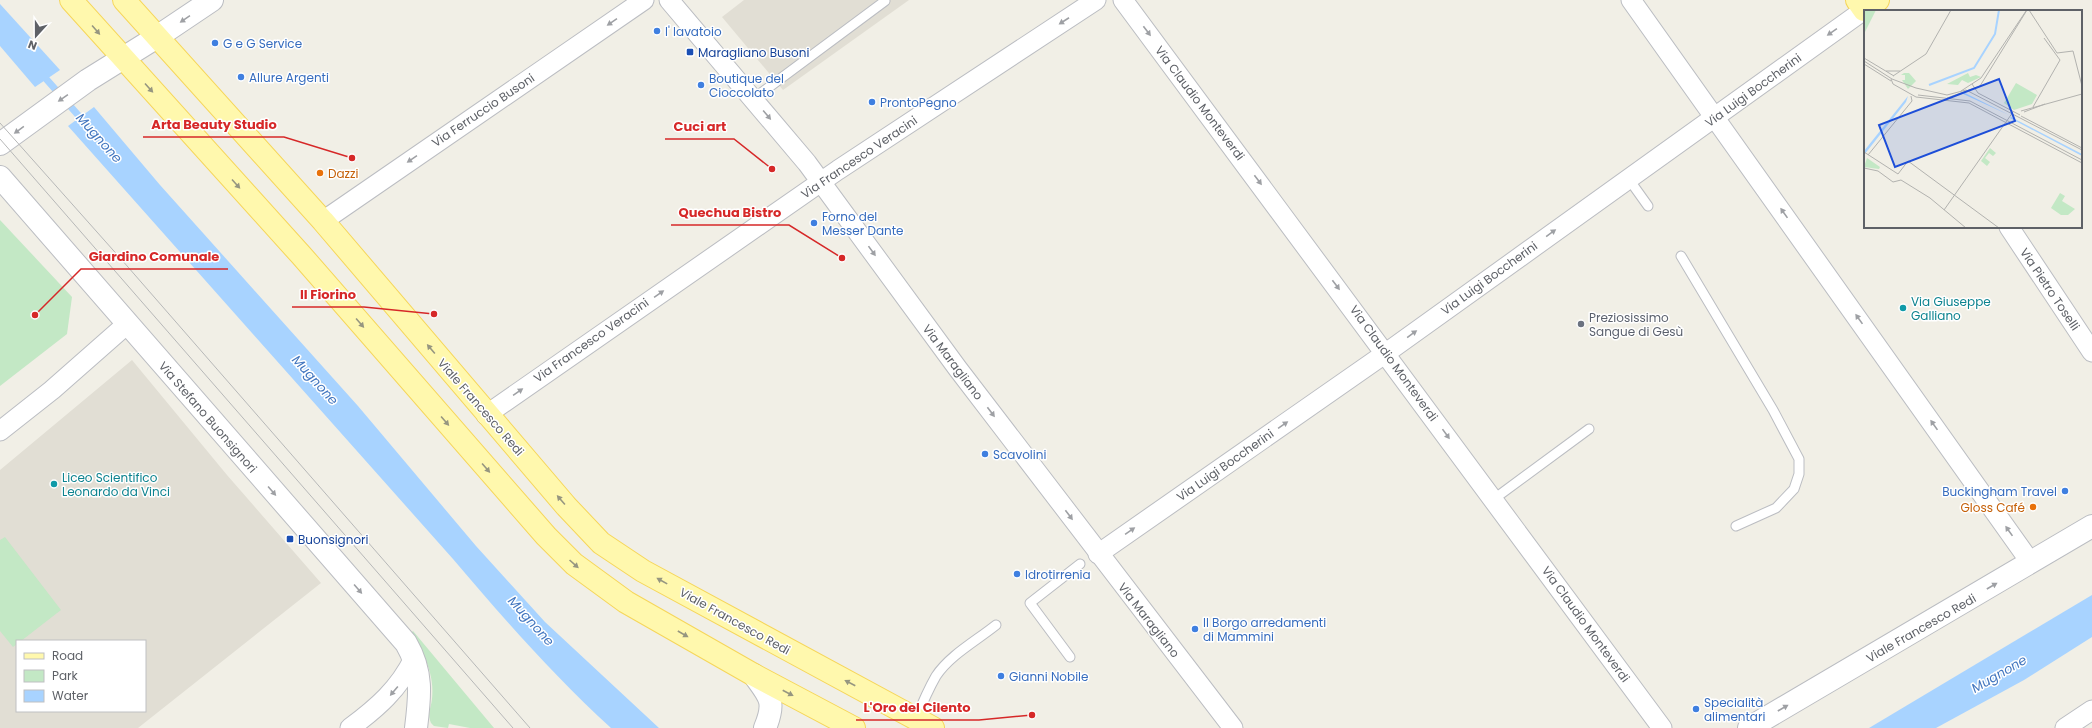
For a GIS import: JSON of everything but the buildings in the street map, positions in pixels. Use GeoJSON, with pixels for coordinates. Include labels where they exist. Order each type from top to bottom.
{"type":"FeatureCollection","features":[{"type":"Feature","properties":{"kind":"main road"},"geometry":{"type":"LineString","coordinates":[[71,0],[300,255],[546,536],[574,564],[626,602],[754,675],[854,728]]}},
{"type":"Feature","properties":{"kind":"main road","name":"Viale Francesco Redi"},"geometry":{"type":"LineString","coordinates":[[124,0],[323,221],[486,415],[566,506],[601,543],[643,571],[924,723]]}},
{"type":"Feature","properties":{"kind":"street"},"geometry":{"type":"LineString","coordinates":[[0,144],[88,80],[157,37],[212,0]]}},
{"type":"Feature","properties":{"kind":"street","name":"Via Ferruccio Busoni"},"geometry":{"type":"LineString","coordinates":[[323,221],[644,0]]}},
{"type":"Feature","properties":{"kind":"street","name":"Via Maragliano"},"geometry":{"type":"LineString","coordinates":[[669,0],[821,182],[958,369],[1098,554],[1233,728]]}},
{"type":"Feature","properties":{"kind":"street","name":"Via Francesco Veracini"},"geometry":{"type":"LineString","coordinates":[[486,415],[821,182],[1096,0]]}},
{"type":"Feature","properties":{"kind":"street","name":"Via Claudio Monteverdi"},"geometry":{"type":"LineString","coordinates":[[1123,0],[1386,353],[1662,728]]}},
{"type":"Feature","properties":{"kind":"street"},"geometry":{"type":"LineString","coordinates":[[1632,0],[2031,564]]}},
{"type":"Feature","properties":{"kind":"street","name":"Via Luigi Boccherini"},"geometry":{"type":"LineString","coordinates":[[1098,554],[1386,353],[1628,178],[1716,117],[1866,5]]}},
{"type":"Feature","properties":{"kind":"street","name":"Via Stefano Buonsignori"},"geometry":{"type":"LineString","coordinates":[[0,177],[406,643],[414,658],[419,680],[416,728]]}},
{"type":"Feature","properties":{"kind":"street","name":"Via Pietro Toselli"},"geometry":{"type":"LineString","coordinates":[[2010,228],[2092,352]]}},
{"type":"Feature","properties":{"kind":"street"},"geometry":{"type":"LineString","coordinates":[[0,431],[52,390],[127,324]]}},
{"type":"Feature","properties":{"kind":"street","name":"Viale Francesco Redi"},"geometry":{"type":"LineString","coordinates":[[1749,728],[2031,564],[2092,526]]}},
{"type":"Feature","properties":{"kind":"street"},"geometry":{"type":"LineString","coordinates":[[350,728],[393,693],[404,677],[414,658]]}},
{"type":"Feature","properties":{"kind":"street"},"geometry":{"type":"LineString","coordinates":[[754,675],[768,694],[771,703],[771,711],[765,728]]}},
{"type":"Feature","properties":{"kind":"street"},"geometry":{"type":"LineString","coordinates":[[2065,728],[2092,710]]}},
{"type":"Feature","properties":{"kind":"lane"},"geometry":{"type":"LineString","coordinates":[[753,100],[885,1]]}},
{"type":"Feature","properties":{"kind":"lane"},"geometry":{"type":"LineString","coordinates":[[1628,178],[1648,206]]}},
{"type":"Feature","properties":{"kind":"lane"},"geometry":{"type":"LineString","coordinates":[[1682,256],[1773,410],[1798,459],[1799,474],[1794,489],[1776,508],[1736,526]]}},
{"type":"Feature","properties":{"kind":"lane"},"geometry":{"type":"LineString","coordinates":[[1494,499],[1589,429]]}},
{"type":"Feature","properties":{"kind":"lane"},"geometry":{"type":"LineString","coordinates":[[1070,657],[1030,603],[1080,564]]}},
{"type":"Feature","properties":{"kind":"lane","name":"Viale Francesco Redi"},"geometry":{"type":"LineString","coordinates":[[924,723],[924,698],[937,675],[950,660],[996,625]]}},
{"type":"Feature","properties":{"kind":"shaded area"},"geometry":{"type":"Polygon","coordinates":[[[744,0],[909,0],[783,90],[722,17],[744,0]]]}},
{"type":"Feature","properties":{"kind":"shaded area"},"geometry":{"type":"Polygon","coordinates":[[[132,360],[227,475],[321,583],[138,728],[0,728],[0,470],[132,360]]]}},
{"type":"Feature","properties":{"kind":"green space"},"geometry":{"type":"Polygon","coordinates":[[[0,220],[72,297],[67,334],[0,386],[0,220]]]}},
{"type":"Feature","properties":{"kind":"green space"},"geometry":{"type":"Polygon","coordinates":[[[5,537],[61,610],[22,640],[16,640],[16,645],[13,647],[0,631],[0,540],[5,537]]]}},
{"type":"Feature","properties":{"kind":"green space"},"geometry":{"type":"Polygon","coordinates":[[[413,631],[494,728],[470,728],[449,724],[448,728],[434,726],[431,723],[429,714],[432,699],[432,682],[424,656],[410,634],[413,631]]]}},
{"type":"Feature","properties":{"kind":"water"},"geometry":{"type":"Polygon","coordinates":[[[0,4],[60,70],[35,87],[0,46],[0,4]]]}},
{"type":"Feature","properties":{"kind":"water"},"geometry":{"type":"Polygon","coordinates":[[[94,107],[160,185],[358,406],[476,546],[545,622],[659,728],[611,728],[569,688],[529,646],[68,126],[94,107]]]}},
{"type":"Feature","properties":{"kind":"water"},"geometry":{"type":"Polygon","coordinates":[[[2092,595],[2092,637],[2024,680],[1936,728],[1869,728],[2092,595]]]}},
{"type":"Feature","properties":{"kind":"waterway","name":"Mugnone"},"geometry":{"type":"LineString","coordinates":[[40,72],[86,124]]}},
{"type":"Feature","properties":{"kind":"tram line"},"geometry":{"type":"LineString","coordinates":[[0,123],[121,259],[530,728]]}},
{"type":"Feature","properties":{"kind":"tram line"},"geometry":{"type":"LineString","coordinates":[[0,139],[513,728]]}},
{"type":"Feature","properties":{"kind":"place","name":"I' lavatoio"},"geometry":{"type":"Point","coordinates":[657,31]}},
{"type":"Feature","properties":{"kind":"place","name":"G e G Service"},"geometry":{"type":"Point","coordinates":[215,43]}},
{"type":"Feature","properties":{"kind":"place","name":"Maragliano Busoni"},"geometry":{"type":"Point","coordinates":[690,52]}},
{"type":"Feature","properties":{"kind":"place","name":"Allure Argenti"},"geometry":{"type":"Point","coordinates":[241,77]}},
{"type":"Feature","properties":{"kind":"place","name":"Boutique del Cioccolato"},"geometry":{"type":"Point","coordinates":[701,85]}},
{"type":"Feature","properties":{"kind":"place","name":"ProntoPegno"},"geometry":{"type":"Point","coordinates":[872,102]}},
{"type":"Feature","properties":{"kind":"place","name":"Arta Beauty Studio"},"geometry":{"type":"Point","coordinates":[352,158]}},
{"type":"Feature","properties":{"kind":"place","name":"Cuci art"},"geometry":{"type":"Point","coordinates":[772,169]}},
{"type":"Feature","properties":{"kind":"place","name":"Dazzi"},"geometry":{"type":"Point","coordinates":[320,173]}},
{"type":"Feature","properties":{"kind":"place","name":"Forno del Messer Dante"},"geometry":{"type":"Point","coordinates":[814,223]}},
{"type":"Feature","properties":{"kind":"place","name":"Quechua Bistro"},"geometry":{"type":"Point","coordinates":[842,258]}},
{"type":"Feature","properties":{"kind":"place","name":"Via Giuseppe Galliano"},"geometry":{"type":"Point","coordinates":[1903,308]}},
{"type":"Feature","properties":{"kind":"place","name":"Il Fiorino"},"geometry":{"type":"Point","coordinates":[434,314]}},
{"type":"Feature","properties":{"kind":"place","name":"Giardino Comunale"},"geometry":{"type":"Point","coordinates":[35,315]}},
{"type":"Feature","properties":{"kind":"place","name":"Preziosissimo Sangue di Gesù"},"geometry":{"type":"Point","coordinates":[1581,324]}},
{"type":"Feature","properties":{"kind":"place","name":"Scavolini"},"geometry":{"type":"Point","coordinates":[985,454]}},
{"type":"Feature","properties":{"kind":"place","name":"Liceo Scientifico Leonardo da Vinci"},"geometry":{"type":"Point","coordinates":[54,484]}},
{"type":"Feature","properties":{"kind":"place","name":"Buckingham Travel"},"geometry":{"type":"Point","coordinates":[2065,491]}},
{"type":"Feature","properties":{"kind":"place","name":"Gloss Café"},"geometry":{"type":"Point","coordinates":[2033,507]}},
{"type":"Feature","properties":{"kind":"place","name":"Buonsignori"},"geometry":{"type":"Point","coordinates":[290,539]}},
{"type":"Feature","properties":{"kind":"place","name":"Idrotirrenia"},"geometry":{"type":"Point","coordinates":[1017,574]}},
{"type":"Feature","properties":{"kind":"place","name":"Il Borgo arredamenti di Mammini"},"geometry":{"type":"Point","coordinates":[1195,629]}},
{"type":"Feature","properties":{"kind":"place","name":"Gianni Nobile"},"geometry":{"type":"Point","coordinates":[1001,676]}},
{"type":"Feature","properties":{"kind":"place","name":"Specialità alimentari"},"geometry":{"type":"Point","coordinates":[1696,709]}},
{"type":"Feature","properties":{"kind":"place","name":"L'Oro del Cilento"},"geometry":{"type":"Point","coordinates":[1032,715]}}]}
